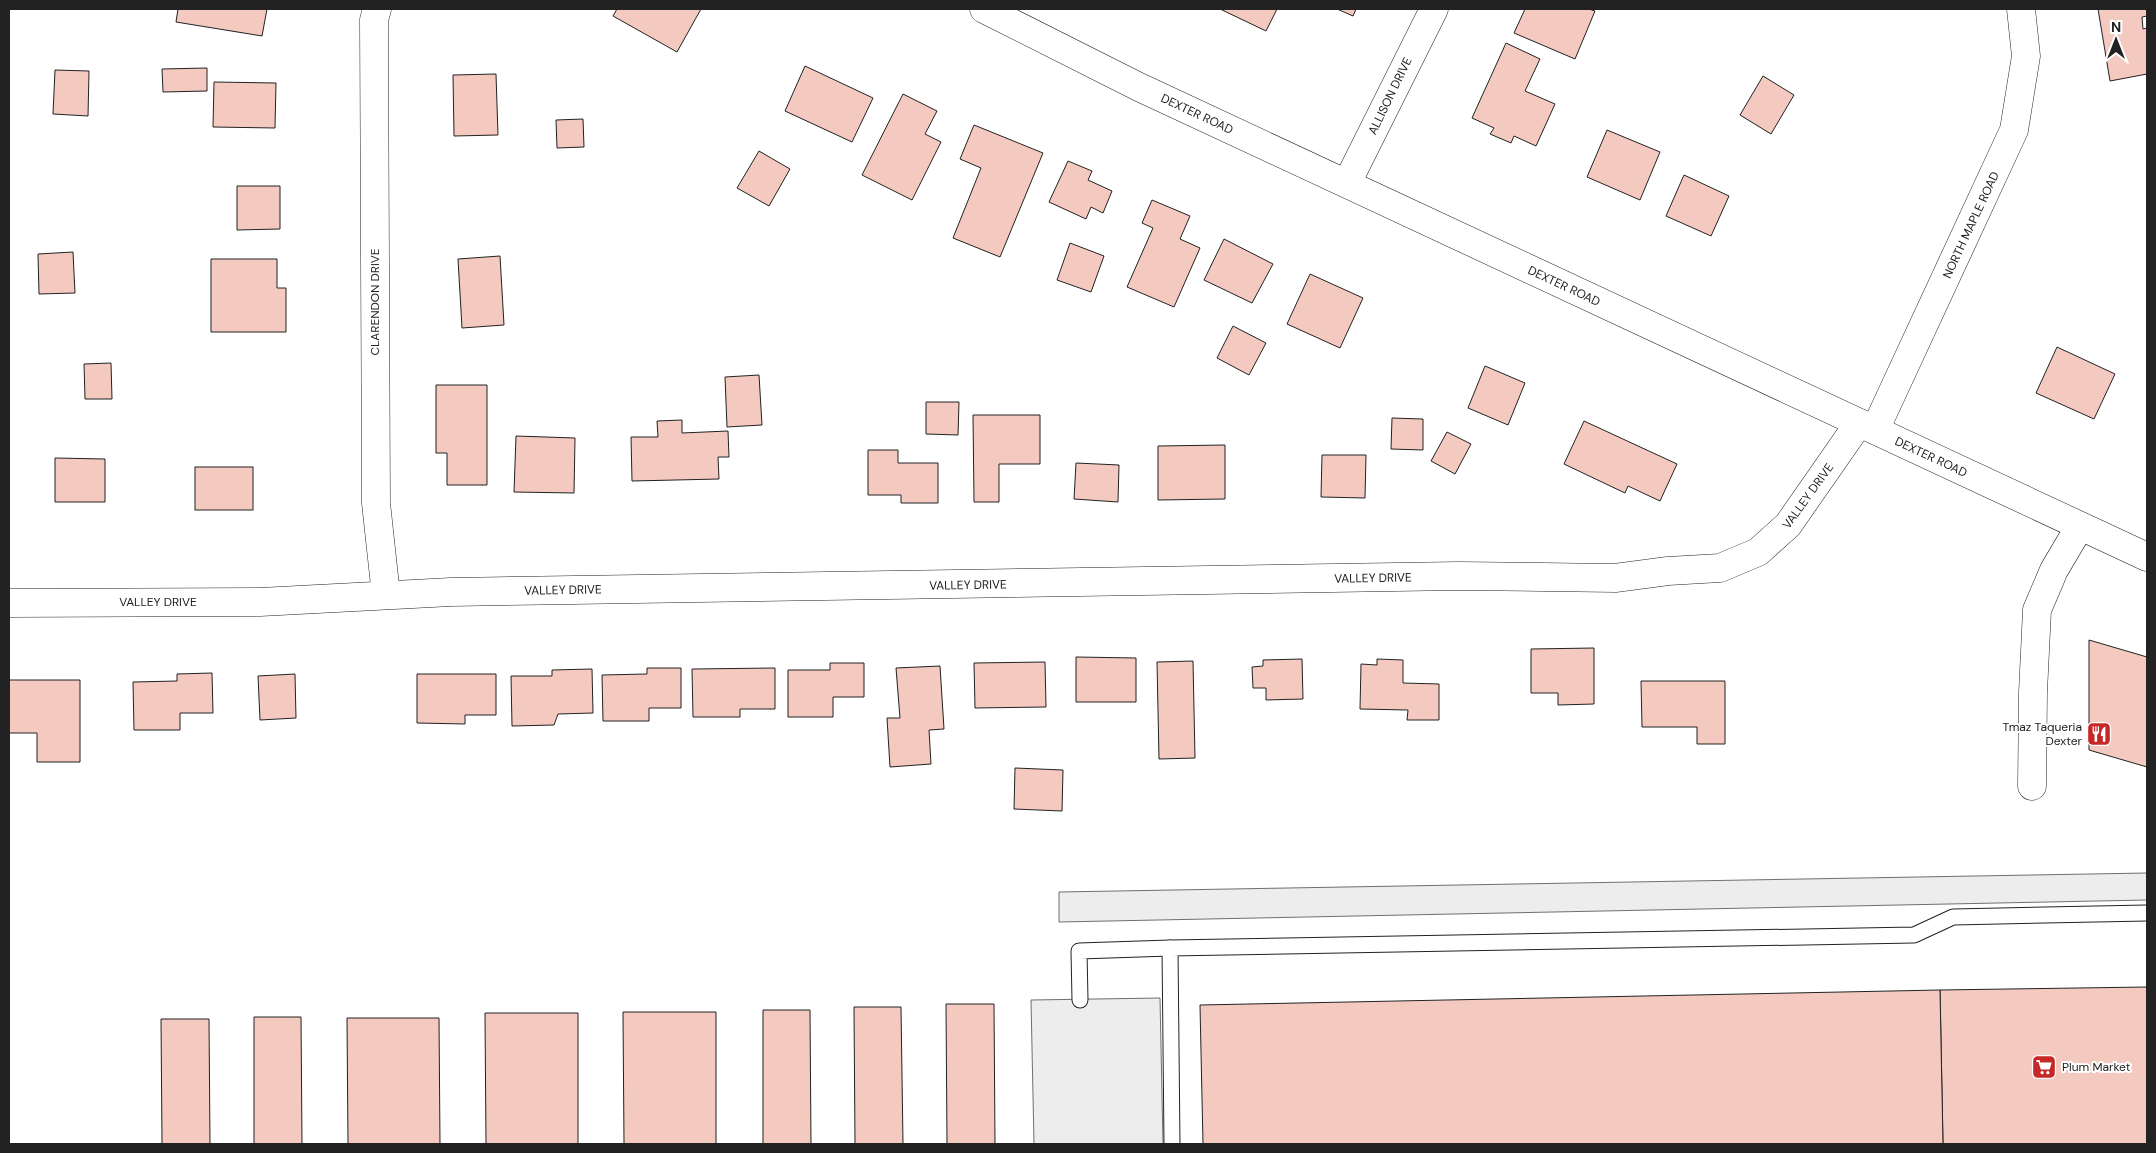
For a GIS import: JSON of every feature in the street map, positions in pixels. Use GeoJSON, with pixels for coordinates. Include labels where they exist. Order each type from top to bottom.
{"type":"FeatureCollection","features":[{"type":"Feature","properties":{"kind":"street","name":"CLARENDON DRIVE"},"geometry":{"type":"LineString","coordinates":[[377,9],[374,20],[376,503],[386,595]]}},
{"type":"Feature","properties":{"kind":"street","name":"DEXTER ROAD"},"geometry":{"type":"LineString","coordinates":[[984,9],[1139,87],[2147,557]]}},
{"type":"Feature","properties":{"kind":"street","name":"ALLISON DRIVE"},"geometry":{"type":"LineString","coordinates":[[1347,183],[1434,9]]}},
{"type":"Feature","properties":{"kind":"street","name":"NORTH MAPLE ROAD"},"geometry":{"type":"LineString","coordinates":[[1867,427],[2014,130],[2026,56],[2021,9]]}},
{"type":"Feature","properties":{"kind":"street","name":"VALLEY DRIVE"},"geometry":{"type":"LineString","coordinates":[[9,603],[260,602],[386,595],[564,590],[1458,576],[1615,578],[1668,571],[1720,568],[1758,552],[1788,525],[1867,427]]}},
{"type":"Feature","properties":{"kind":"street"},"geometry":{"type":"LineString","coordinates":[[2032,786],[2033,692],[2037,610],[2054,570],[2080,526]]}},
{"type":"Feature","properties":{"kind":"lane"},"geometry":{"type":"LineString","coordinates":[[1080,1000],[1079,951],[1914,935],[1953,917],[2147,913]]}},
{"type":"Feature","properties":{"kind":"lane"},"geometry":{"type":"LineString","coordinates":[[1170,948],[1172,1144]]}},
{"type":"Feature","properties":{"kind":"shaded area"},"geometry":{"type":"Polygon","coordinates":[[[2147,873],[2147,900],[1059,922],[1059,892],[2147,873]]]}},
{"type":"Feature","properties":{"kind":"shaded area"},"geometry":{"type":"Polygon","coordinates":[[[1160,998],[1163,1144],[1034,1144],[1031,1000],[1160,998]]]}},
{"type":"Feature","properties":{"kind":"building"},"geometry":{"type":"Polygon","coordinates":[[[178,9],[267,9],[262,36],[176,22],[178,9]]]}},
{"type":"Feature","properties":{"kind":"building"},"geometry":{"type":"Polygon","coordinates":[[[617,9],[701,9],[677,52],[613,16],[617,9]]]}},
{"type":"Feature","properties":{"kind":"building"},"geometry":{"type":"Polygon","coordinates":[[[1220,9],[1277,9],[1266,31],[1220,9]]]}},
{"type":"Feature","properties":{"kind":"building"},"geometry":{"type":"Polygon","coordinates":[[[1337,9],[1356,9],[1353,16],[1337,9]]]}},
{"type":"Feature","properties":{"kind":"building"},"geometry":{"type":"Polygon","coordinates":[[[1525,9],[1589,9],[1595,11],[1575,59],[1514,33],[1525,9]]]}},
{"type":"Feature","properties":{"kind":"building"},"geometry":{"type":"Polygon","coordinates":[[[2098,9],[2147,9],[2147,16],[2142,17],[2143,29],[2147,28],[2147,74],[2110,81],[2098,9]]]}},
{"type":"Feature","properties":{"kind":"building"},"geometry":{"type":"Polygon","coordinates":[[[1506,43],[1540,59],[1525,91],[1555,104],[1536,146],[1514,136],[1511,143],[1490,134],[1494,128],[1472,118],[1506,43]]]}},
{"type":"Feature","properties":{"kind":"building"},"geometry":{"type":"Polygon","coordinates":[[[805,66],[873,98],[852,142],[785,111],[805,66]]]}},
{"type":"Feature","properties":{"kind":"building"},"geometry":{"type":"Polygon","coordinates":[[[207,68],[207,91],[163,92],[162,69],[207,68]]]}},
{"type":"Feature","properties":{"kind":"building"},"geometry":{"type":"Polygon","coordinates":[[[55,70],[89,71],[88,116],[53,114],[55,70]]]}},
{"type":"Feature","properties":{"kind":"building"},"geometry":{"type":"Polygon","coordinates":[[[496,74],[498,135],[454,136],[453,75],[496,74]]]}},
{"type":"Feature","properties":{"kind":"building"},"geometry":{"type":"Polygon","coordinates":[[[1763,76],[1794,95],[1771,134],[1740,115],[1763,76]]]}},
{"type":"Feature","properties":{"kind":"building"},"geometry":{"type":"Polygon","coordinates":[[[214,82],[276,83],[275,128],[213,127],[214,82]]]}},
{"type":"Feature","properties":{"kind":"building"},"geometry":{"type":"Polygon","coordinates":[[[903,94],[937,111],[925,134],[941,142],[912,200],[862,175],[903,94]]]}},
{"type":"Feature","properties":{"kind":"building"},"geometry":{"type":"Polygon","coordinates":[[[583,119],[584,147],[557,148],[556,120],[583,119]]]}},
{"type":"Feature","properties":{"kind":"building"},"geometry":{"type":"Polygon","coordinates":[[[974,125],[1043,153],[1000,257],[953,238],[981,168],[960,159],[974,125]]]}},
{"type":"Feature","properties":{"kind":"building"},"geometry":{"type":"Polygon","coordinates":[[[1607,130],[1660,152],[1640,200],[1587,177],[1607,130]]]}},
{"type":"Feature","properties":{"kind":"building"},"geometry":{"type":"Polygon","coordinates":[[[759,151],[790,169],[769,206],[737,188],[759,151]]]}},
{"type":"Feature","properties":{"kind":"building"},"geometry":{"type":"Polygon","coordinates":[[[1068,161],[1092,171],[1088,180],[1112,191],[1103,213],[1091,207],[1086,219],[1049,202],[1068,161]]]}},
{"type":"Feature","properties":{"kind":"building"},"geometry":{"type":"Polygon","coordinates":[[[1684,175],[1729,196],[1711,236],[1666,216],[1684,175]]]}},
{"type":"Feature","properties":{"kind":"building"},"geometry":{"type":"Polygon","coordinates":[[[237,186],[280,186],[280,229],[237,230],[237,186]]]}},
{"type":"Feature","properties":{"kind":"building"},"geometry":{"type":"Polygon","coordinates":[[[1152,200],[1190,216],[1180,239],[1200,248],[1174,307],[1127,287],[1153,228],[1142,223],[1152,200]]]}},
{"type":"Feature","properties":{"kind":"building"},"geometry":{"type":"Polygon","coordinates":[[[1224,239],[1273,264],[1252,303],[1204,280],[1224,239]]]}},
{"type":"Feature","properties":{"kind":"building"},"geometry":{"type":"Polygon","coordinates":[[[1070,243],[1104,256],[1091,292],[1057,280],[1070,243]]]}},
{"type":"Feature","properties":{"kind":"building"},"geometry":{"type":"Polygon","coordinates":[[[73,252],[75,293],[39,294],[38,254],[73,252]]]}},
{"type":"Feature","properties":{"kind":"building"},"geometry":{"type":"Polygon","coordinates":[[[500,256],[504,325],[462,328],[458,259],[500,256]]]}},
{"type":"Feature","properties":{"kind":"building"},"geometry":{"type":"Polygon","coordinates":[[[211,259],[277,259],[277,288],[286,288],[286,332],[211,332],[211,259]]]}},
{"type":"Feature","properties":{"kind":"building"},"geometry":{"type":"Polygon","coordinates":[[[1310,274],[1363,298],[1340,348],[1287,324],[1310,274]]]}},
{"type":"Feature","properties":{"kind":"building"},"geometry":{"type":"Polygon","coordinates":[[[1233,326],[1266,343],[1249,375],[1217,358],[1233,326]]]}},
{"type":"Feature","properties":{"kind":"building"},"geometry":{"type":"Polygon","coordinates":[[[2057,347],[2115,374],[2094,419],[2036,393],[2057,347]]]}},
{"type":"Feature","properties":{"kind":"building"},"geometry":{"type":"Polygon","coordinates":[[[111,363],[112,399],[85,399],[84,364],[111,363]]]}},
{"type":"Feature","properties":{"kind":"building"},"geometry":{"type":"Polygon","coordinates":[[[1485,366],[1525,383],[1508,425],[1468,408],[1485,366]]]}},
{"type":"Feature","properties":{"kind":"building"},"geometry":{"type":"Polygon","coordinates":[[[759,375],[762,425],[727,427],[725,377],[759,375]]]}},
{"type":"Feature","properties":{"kind":"building"},"geometry":{"type":"Polygon","coordinates":[[[436,385],[487,385],[487,485],[447,485],[447,453],[436,453],[436,385]]]}},
{"type":"Feature","properties":{"kind":"building"},"geometry":{"type":"Polygon","coordinates":[[[926,402],[959,402],[958,435],[926,434],[926,402]]]}},
{"type":"Feature","properties":{"kind":"building"},"geometry":{"type":"Polygon","coordinates":[[[973,415],[1040,415],[1040,464],[999,464],[999,502],[974,502],[973,415]]]}},
{"type":"Feature","properties":{"kind":"building"},"geometry":{"type":"Polygon","coordinates":[[[1392,418],[1423,419],[1423,450],[1391,449],[1392,418]]]}},
{"type":"Feature","properties":{"kind":"building"},"geometry":{"type":"Polygon","coordinates":[[[682,420],[682,433],[728,431],[729,457],[718,457],[719,479],[632,481],[631,437],[658,437],[657,421],[682,420]]]}},
{"type":"Feature","properties":{"kind":"building"},"geometry":{"type":"Polygon","coordinates":[[[1584,421],[1677,464],[1660,501],[1628,486],[1625,493],[1564,464],[1584,421]]]}},
{"type":"Feature","properties":{"kind":"building"},"geometry":{"type":"Polygon","coordinates":[[[1447,432],[1471,444],[1455,474],[1431,461],[1447,432]]]}},
{"type":"Feature","properties":{"kind":"building"},"geometry":{"type":"Polygon","coordinates":[[[516,436],[575,438],[574,493],[514,492],[516,436]]]}},
{"type":"Feature","properties":{"kind":"building"},"geometry":{"type":"Polygon","coordinates":[[[1225,445],[1225,499],[1158,500],[1158,446],[1225,445]]]}},
{"type":"Feature","properties":{"kind":"building"},"geometry":{"type":"Polygon","coordinates":[[[868,450],[898,450],[898,463],[938,463],[938,503],[901,503],[901,495],[868,495],[868,450]]]}},
{"type":"Feature","properties":{"kind":"building"},"geometry":{"type":"Polygon","coordinates":[[[1322,455],[1366,455],[1365,498],[1321,497],[1322,455]]]}},
{"type":"Feature","properties":{"kind":"building"},"geometry":{"type":"Polygon","coordinates":[[[55,458],[105,459],[105,502],[55,502],[55,458]]]}},
{"type":"Feature","properties":{"kind":"building"},"geometry":{"type":"Polygon","coordinates":[[[1076,463],[1119,465],[1118,502],[1074,499],[1076,463]]]}},
{"type":"Feature","properties":{"kind":"building"},"geometry":{"type":"Polygon","coordinates":[[[195,467],[253,467],[253,510],[195,510],[195,467]]]}},
{"type":"Feature","properties":{"kind":"building"},"geometry":{"type":"Polygon","coordinates":[[[2089,640],[2147,657],[2147,767],[2089,750],[2089,640]]]}},
{"type":"Feature","properties":{"kind":"building"},"geometry":{"type":"Polygon","coordinates":[[[1594,648],[1594,704],[1558,705],[1558,693],[1531,693],[1531,649],[1594,648]]]}},
{"type":"Feature","properties":{"kind":"building"},"geometry":{"type":"Polygon","coordinates":[[[1076,657],[1136,658],[1136,702],[1076,702],[1076,657]]]}},
{"type":"Feature","properties":{"kind":"building"},"geometry":{"type":"Polygon","coordinates":[[[1302,659],[1303,699],[1266,700],[1266,688],[1253,688],[1252,667],[1263,666],[1263,660],[1302,659]]]}},
{"type":"Feature","properties":{"kind":"building"},"geometry":{"type":"Polygon","coordinates":[[[1377,659],[1403,660],[1403,683],[1439,684],[1439,720],[1407,720],[1408,710],[1360,709],[1361,664],[1377,665],[1377,659]]]}},
{"type":"Feature","properties":{"kind":"building"},"geometry":{"type":"Polygon","coordinates":[[[1193,661],[1195,758],[1159,759],[1157,662],[1193,661]]]}},
{"type":"Feature","properties":{"kind":"building"},"geometry":{"type":"Polygon","coordinates":[[[1045,662],[1046,707],[975,708],[974,663],[1045,662]]]}},
{"type":"Feature","properties":{"kind":"building"},"geometry":{"type":"Polygon","coordinates":[[[830,663],[864,663],[864,697],[833,697],[833,717],[788,717],[788,670],[830,670],[830,663]]]}},
{"type":"Feature","properties":{"kind":"building"},"geometry":{"type":"Polygon","coordinates":[[[940,666],[944,729],[929,730],[931,764],[890,767],[887,718],[900,718],[896,668],[940,666]]]}},
{"type":"Feature","properties":{"kind":"building"},"geometry":{"type":"Polygon","coordinates":[[[647,668],[681,668],[681,708],[649,708],[649,721],[603,721],[602,675],[647,674],[647,668]]]}},
{"type":"Feature","properties":{"kind":"building"},"geometry":{"type":"Polygon","coordinates":[[[775,668],[775,709],[740,709],[740,717],[693,717],[692,669],[775,668]]]}},
{"type":"Feature","properties":{"kind":"building"},"geometry":{"type":"Polygon","coordinates":[[[592,669],[593,713],[558,714],[554,725],[512,726],[511,676],[552,676],[552,670],[592,669]]]}},
{"type":"Feature","properties":{"kind":"building"},"geometry":{"type":"Polygon","coordinates":[[[212,673],[213,713],[180,713],[180,730],[134,730],[133,682],[177,681],[177,674],[212,673]]]}},
{"type":"Feature","properties":{"kind":"building"},"geometry":{"type":"Polygon","coordinates":[[[295,674],[296,718],[260,720],[258,676],[295,674]]]}},
{"type":"Feature","properties":{"kind":"building"},"geometry":{"type":"Polygon","coordinates":[[[417,674],[496,674],[496,715],[465,715],[465,724],[417,723],[417,674]]]}},
{"type":"Feature","properties":{"kind":"building"},"geometry":{"type":"Polygon","coordinates":[[[9,680],[80,680],[80,762],[37,762],[37,733],[9,733],[9,680]]]}},
{"type":"Feature","properties":{"kind":"building"},"geometry":{"type":"Polygon","coordinates":[[[1641,681],[1725,681],[1725,744],[1697,744],[1697,727],[1642,727],[1641,681]]]}},
{"type":"Feature","properties":{"kind":"building"},"geometry":{"type":"Polygon","coordinates":[[[1015,768],[1063,770],[1062,811],[1014,809],[1015,768]]]}},
{"type":"Feature","properties":{"kind":"building","name":"Plum Market"},"geometry":{"type":"Polygon","coordinates":[[[2147,987],[2147,1144],[1943,1144],[1940,990],[2147,987]]]}},
{"type":"Feature","properties":{"kind":"building"},"geometry":{"type":"Polygon","coordinates":[[[1940,990],[1943,1144],[1203,1144],[1200,1005],[1940,990]]]}},
{"type":"Feature","properties":{"kind":"building"},"geometry":{"type":"Polygon","coordinates":[[[946,1004],[994,1004],[995,1144],[947,1144],[946,1004]]]}},
{"type":"Feature","properties":{"kind":"building"},"geometry":{"type":"Polygon","coordinates":[[[854,1007],[901,1007],[903,1144],[855,1144],[854,1007]]]}},
{"type":"Feature","properties":{"kind":"building"},"geometry":{"type":"Polygon","coordinates":[[[763,1010],[810,1010],[811,1144],[763,1144],[763,1010]]]}},
{"type":"Feature","properties":{"kind":"building"},"geometry":{"type":"Polygon","coordinates":[[[623,1012],[716,1012],[716,1144],[624,1144],[623,1012]]]}},
{"type":"Feature","properties":{"kind":"building"},"geometry":{"type":"Polygon","coordinates":[[[485,1013],[578,1013],[578,1144],[486,1144],[485,1013]]]}},
{"type":"Feature","properties":{"kind":"building"},"geometry":{"type":"Polygon","coordinates":[[[254,1017],[301,1017],[302,1144],[254,1144],[254,1017]]]}},
{"type":"Feature","properties":{"kind":"building"},"geometry":{"type":"Polygon","coordinates":[[[347,1018],[439,1018],[440,1144],[348,1144],[347,1018]]]}},
{"type":"Feature","properties":{"kind":"building"},"geometry":{"type":"Polygon","coordinates":[[[161,1019],[209,1019],[210,1144],[162,1144],[161,1019]]]}},
{"type":"Feature","properties":{"kind":"place","name":"Tmaz Taqueria Dexter"},"geometry":{"type":"Point","coordinates":[2099,734]}},
{"type":"Feature","properties":{"kind":"place","name":"Plum Market"},"geometry":{"type":"Point","coordinates":[2044,1067]}}]}
